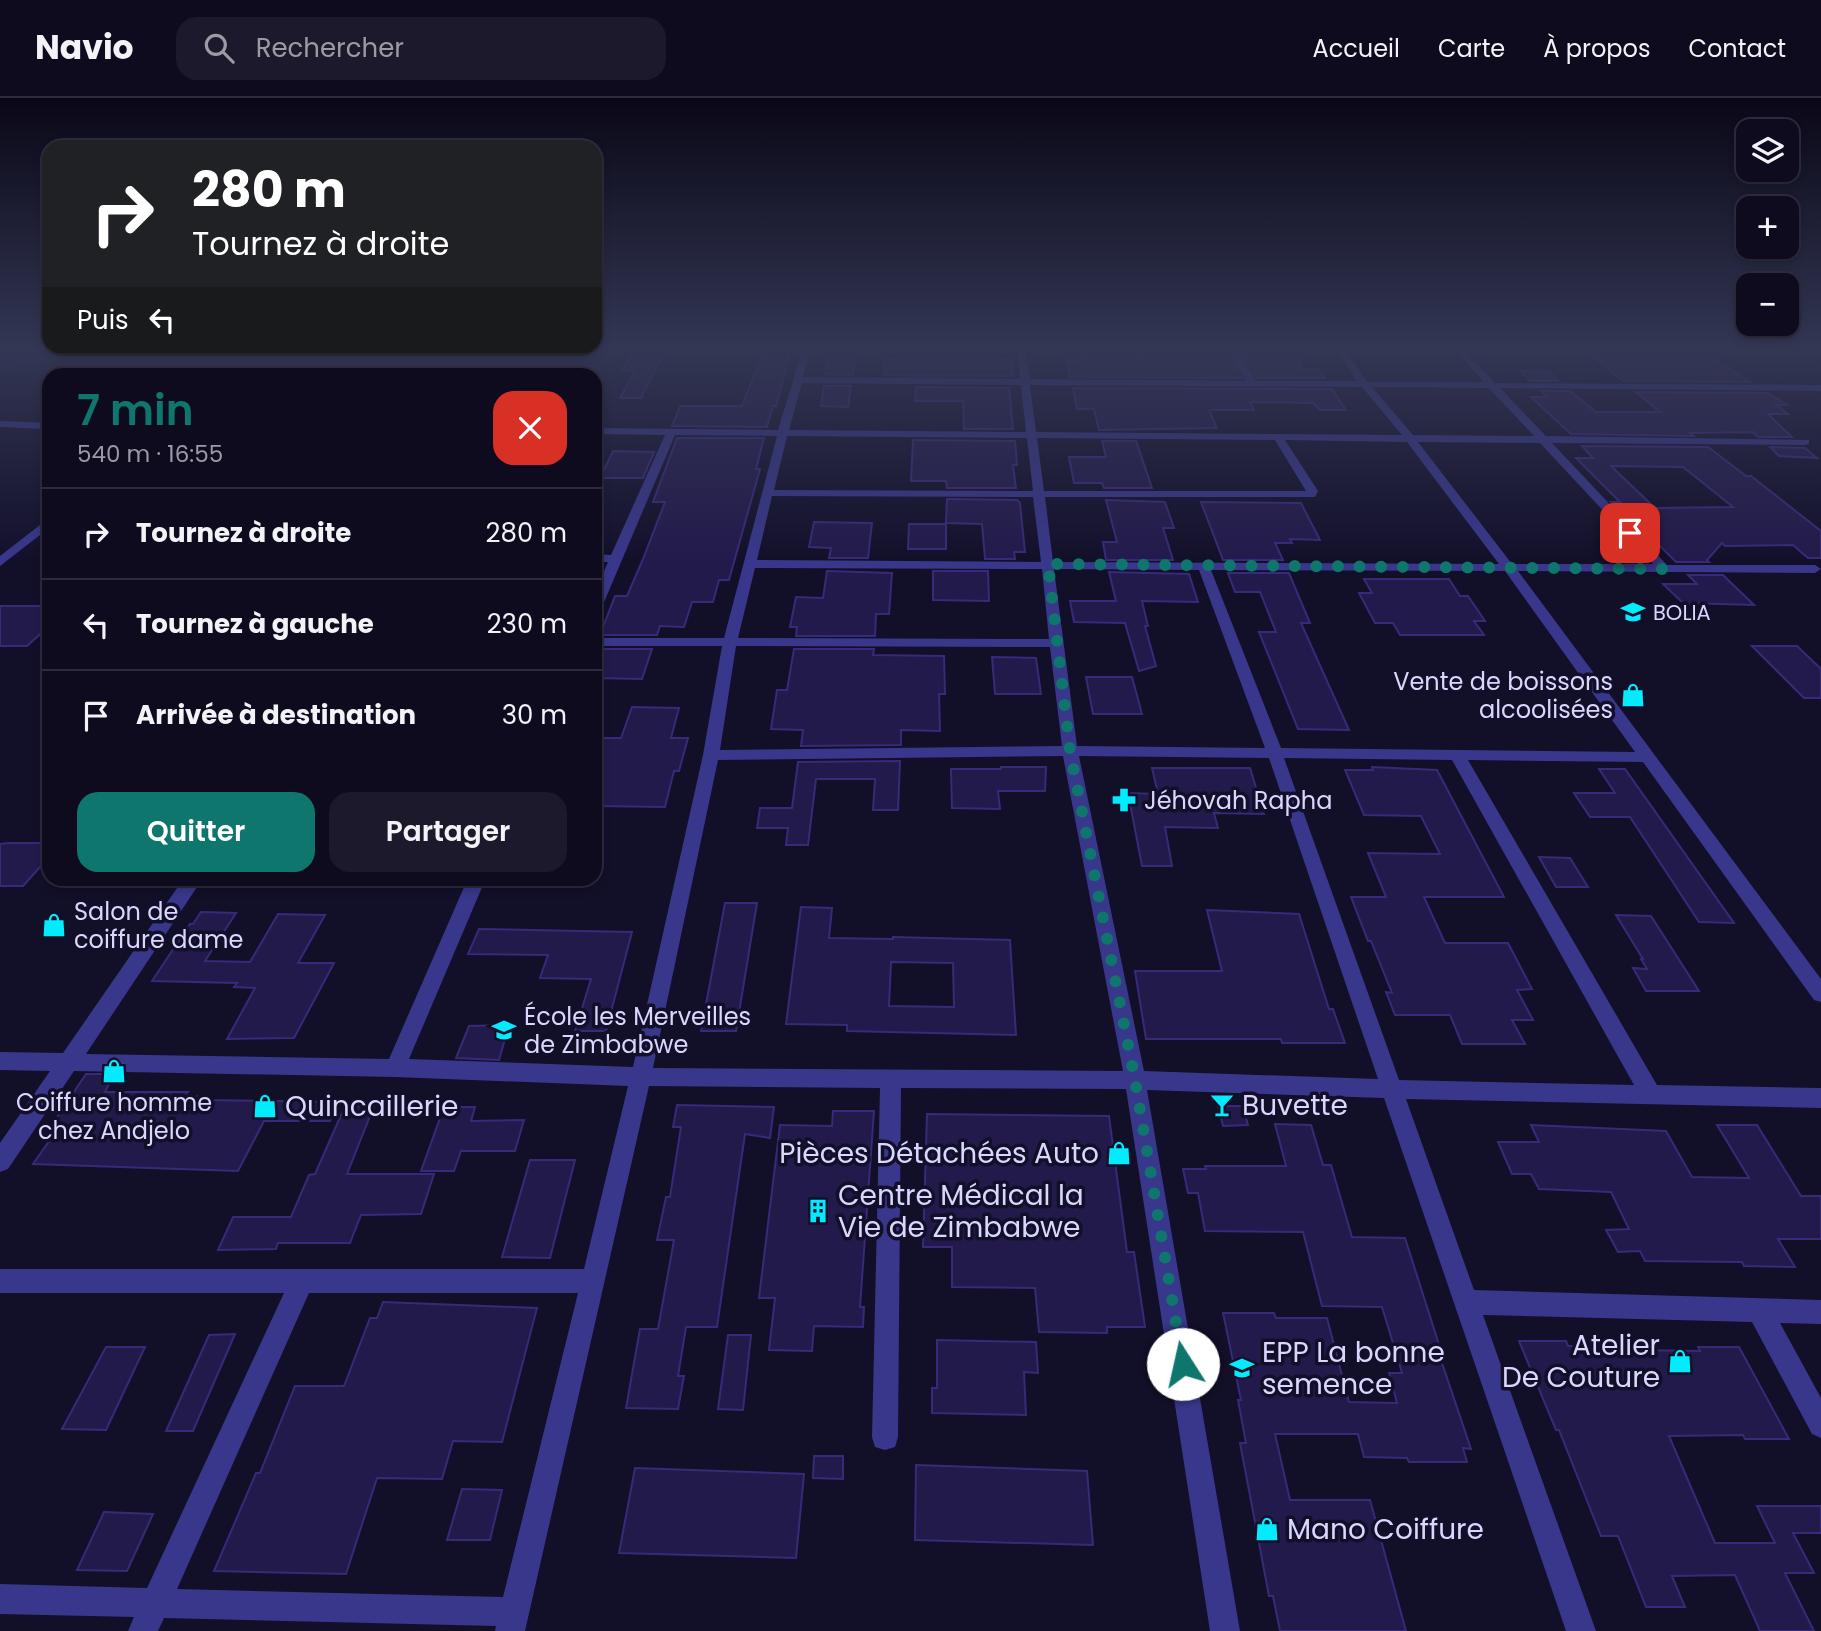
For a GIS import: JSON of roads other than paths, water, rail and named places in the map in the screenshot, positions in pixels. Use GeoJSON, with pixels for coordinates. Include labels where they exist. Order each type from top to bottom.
{"type":"FeatureCollection","features":[{"type":"Feature","properties":{"kind":"street"},"geometry":{"type":"LineString","coordinates":[[0,1599],[149,1618],[512,1622],[640,1077],[710,755],[729,645],[786,420]]}},
{"type":"Feature","properties":{"kind":"street"},"geometry":{"type":"LineString","coordinates":[[1030,420],[1070,751],[1135,1080],[1225,1631]]}},
{"type":"Feature","properties":{"kind":"street"},"geometry":{"type":"LineString","coordinates":[[1394,420],[1509,568],[1821,993]]}},
{"type":"Feature","properties":{"kind":"street"},"geometry":{"type":"LineString","coordinates":[[1526,420],[1664,569]]}},
{"type":"Feature","properties":{"kind":"street"},"geometry":{"type":"LineString","coordinates":[[0,424],[42,426]]}},
{"type":"Feature","properties":{"kind":"street"},"geometry":{"type":"LineString","coordinates":[[602,431],[782,435],[1805,442]]}},
{"type":"Feature","properties":{"kind":"street"},"geometry":{"type":"LineString","coordinates":[[602,591],[671,432]]}},
{"type":"Feature","properties":{"kind":"street"},"geometry":{"type":"LineString","coordinates":[[767,493],[1311,495],[1312,491],[1278,437]]}},
{"type":"Feature","properties":{"kind":"street"},"geometry":{"type":"LineString","coordinates":[[0,562],[42,528]]}},
{"type":"Feature","properties":{"kind":"street"},"geometry":{"type":"LineString","coordinates":[[602,558],[616,559]]}},
{"type":"Feature","properties":{"kind":"street"},"geometry":{"type":"LineString","coordinates":[[749,564],[1815,569]]}},
{"type":"Feature","properties":{"kind":"street"},"geometry":{"type":"LineString","coordinates":[[1203,565],[1275,754],[1581,1631]]}},
{"type":"Feature","properties":{"kind":"street"},"geometry":{"type":"LineString","coordinates":[[602,642],[729,645],[1057,643]]}},
{"type":"Feature","properties":{"kind":"street"},"geometry":{"type":"LineString","coordinates":[[710,755],[1070,751],[1648,757]]}},
{"type":"Feature","properties":{"kind":"street"},"geometry":{"type":"LineString","coordinates":[[1458,756],[1651,1094]]}},
{"type":"Feature","properties":{"kind":"street"},"geometry":{"type":"LineString","coordinates":[[0,1162],[188,886]]}},
{"type":"Feature","properties":{"kind":"street"},"geometry":{"type":"LineString","coordinates":[[395,1068],[474,886]]}},
{"type":"Feature","properties":{"kind":"street"},"geometry":{"type":"LineString","coordinates":[[0,1061],[395,1068],[640,1077],[1135,1080],[1393,1089],[1821,1098]]}},
{"type":"Feature","properties":{"kind":"street"},"geometry":{"type":"LineString","coordinates":[[885,1437],[891,1079]]}},
{"type":"Feature","properties":{"kind":"street"},"geometry":{"type":"LineString","coordinates":[[0,1281],[593,1282]]}},
{"type":"Feature","properties":{"kind":"street"},"geometry":{"type":"LineString","coordinates":[[149,1618],[302,1282]]}},
{"type":"Feature","properties":{"kind":"street"},"geometry":{"type":"LineString","coordinates":[[1465,1302],[1821,1312]]}},
{"type":"Feature","properties":{"kind":"street"},"geometry":{"type":"LineString","coordinates":[[1759,1310],[1821,1425]]}},
{"type":"Feature","properties":{"kind":"place","name":"BOLIA"},"geometry":{"type":"Point","coordinates":[1633,612]}},
{"type":"Feature","properties":{"kind":"place","name":"Vente de boissons alcoolisées"},"geometry":{"type":"Point","coordinates":[1633,695]}},
{"type":"Feature","properties":{"kind":"place","name":"Jéhovah Rapha"},"geometry":{"type":"Point","coordinates":[1124,800]}},
{"type":"Feature","properties":{"kind":"place","name":"Salon de coiffure dame"},"geometry":{"type":"Point","coordinates":[54,925]}},
{"type":"Feature","properties":{"kind":"place","name":"École les Merveilles de Zimbabwe"},"geometry":{"type":"Point","coordinates":[504,1030]}},
{"type":"Feature","properties":{"kind":"place","name":"Coiffure homme chez Andjelo"},"geometry":{"type":"Point","coordinates":[114,1071]}},
{"type":"Feature","properties":{"kind":"place","name":"Buvette"},"geometry":{"type":"Point","coordinates":[1222,1105]}},
{"type":"Feature","properties":{"kind":"place","name":"Quincaillerie"},"geometry":{"type":"Point","coordinates":[265,1106]}},
{"type":"Feature","properties":{"kind":"place","name":"Pièces Détachées Auto"},"geometry":{"type":"Point","coordinates":[1119,1153]}},
{"type":"Feature","properties":{"kind":"place","name":"Centre Médical la Vie de Zimbabwe"},"geometry":{"type":"Point","coordinates":[818,1211]}},
{"type":"Feature","properties":{"kind":"place","name":"Atelier De Couture"},"geometry":{"type":"Point","coordinates":[1680,1361]}},
{"type":"Feature","properties":{"kind":"place","name":"EPP La bonne semence"},"geometry":{"type":"Point","coordinates":[1242,1368]}},
{"type":"Feature","properties":{"kind":"place","name":"Mano Coiffure"},"geometry":{"type":"Point","coordinates":[1267,1529]}}]}
